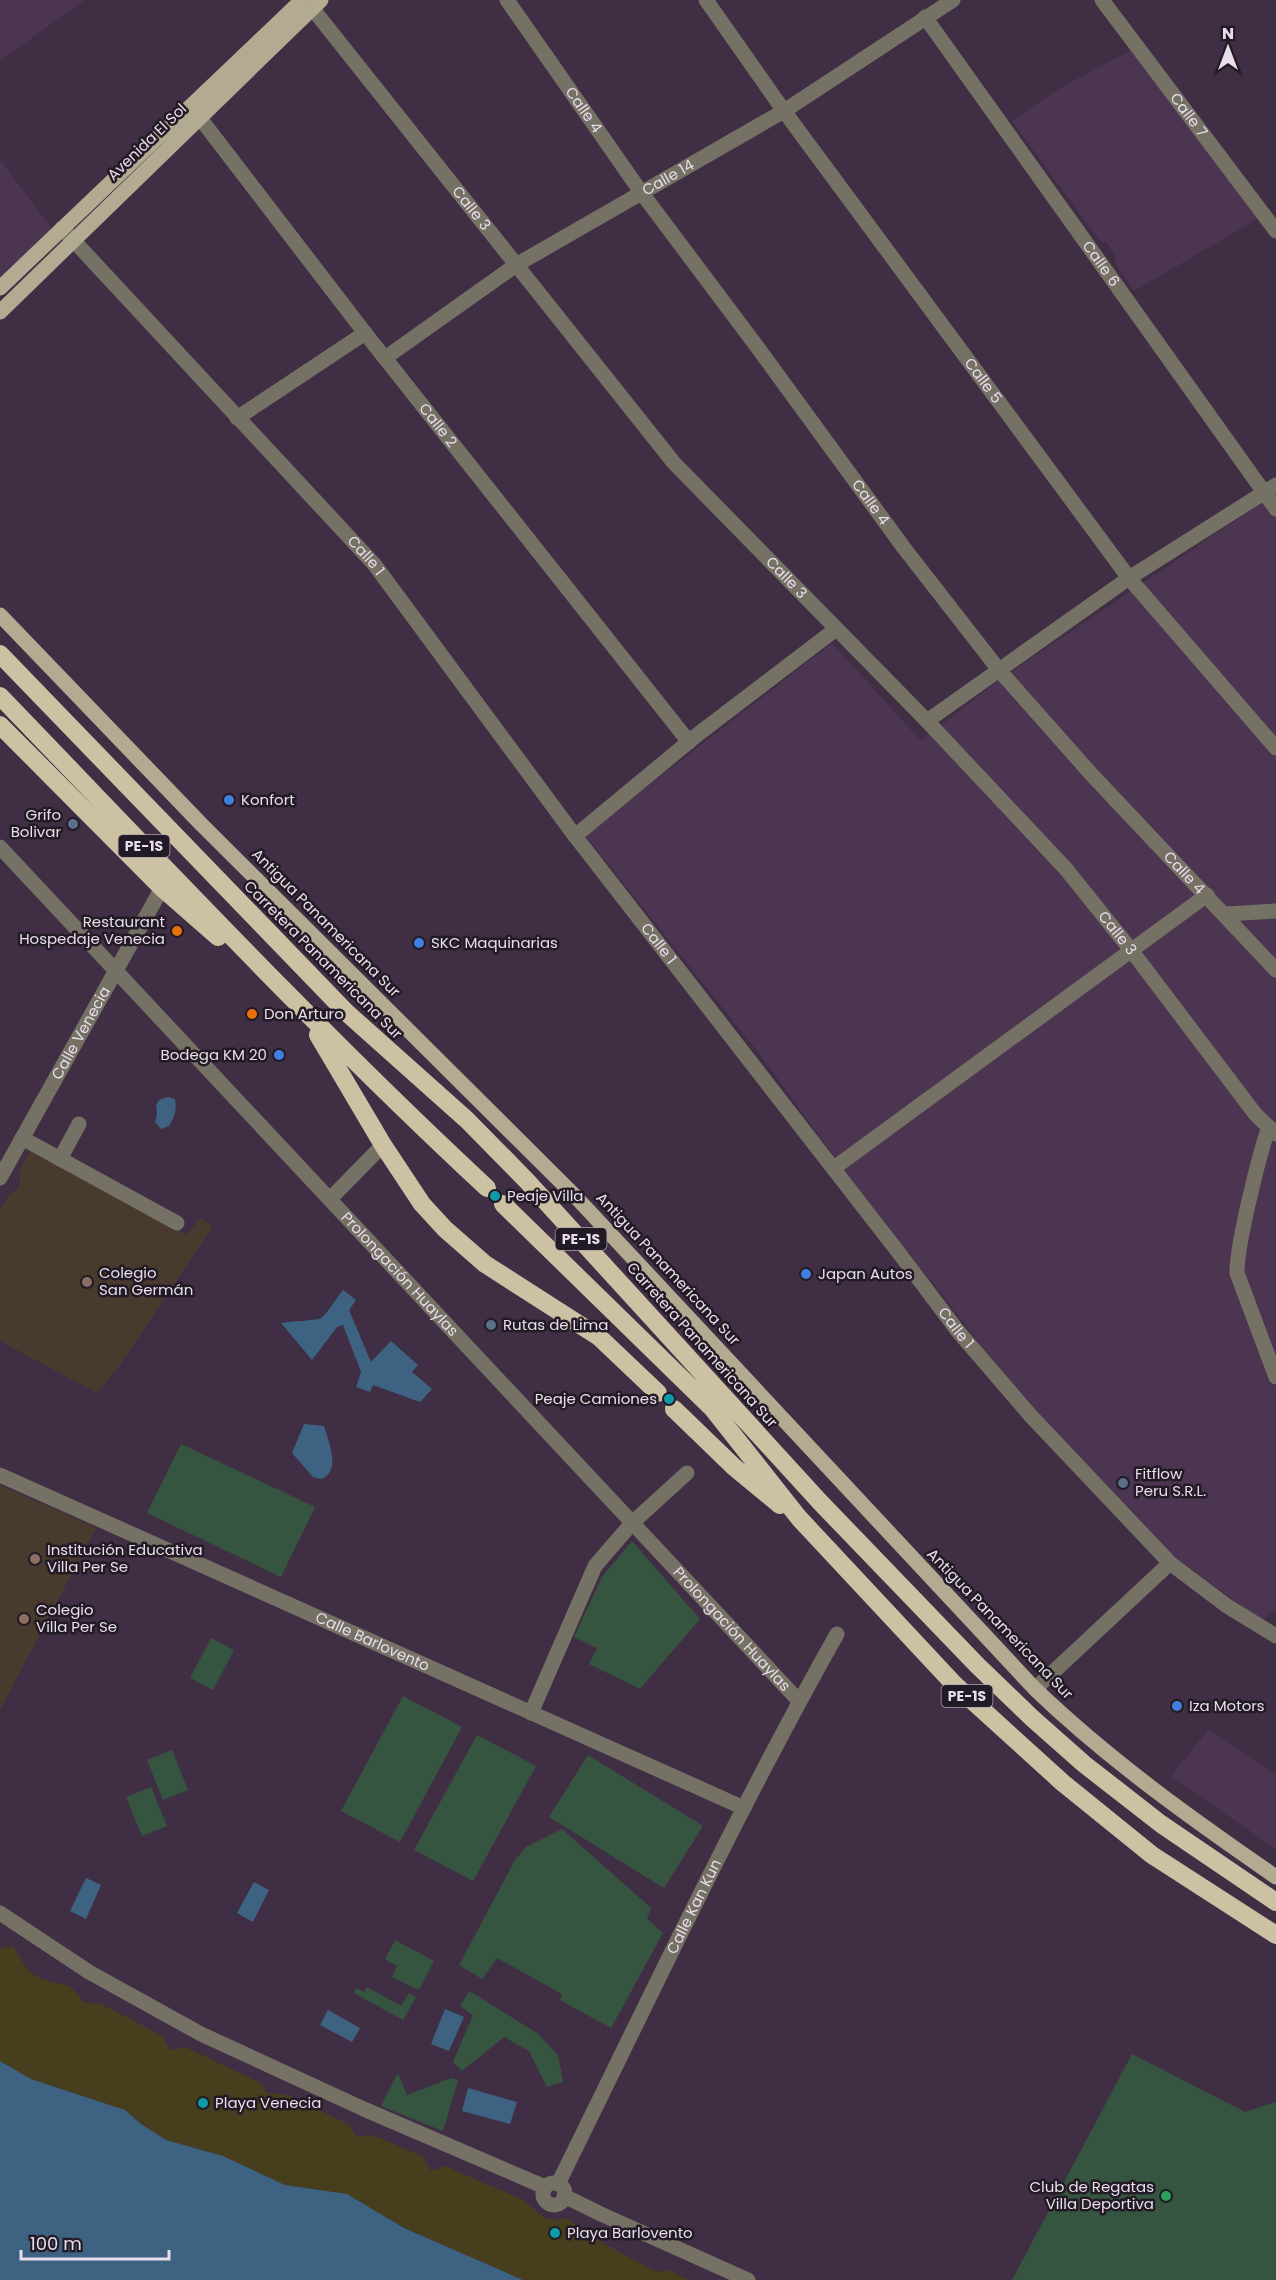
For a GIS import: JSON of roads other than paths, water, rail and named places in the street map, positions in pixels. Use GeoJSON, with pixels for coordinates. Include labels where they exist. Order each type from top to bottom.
{"type":"FeatureCollection","features":[{"type":"Feature","properties":{"kind":"highway","name":"Carretera Panamericana Sur"},"geometry":{"type":"LineString","coordinates":[[0,654],[346,1012],[467,1120],[526,1180],[820,1502],[1024,1711],[1084,1764],[1161,1824],[1230,1873],[1276,1902]]}},
{"type":"Feature","properties":{"kind":"highway","name":"PE-1S"},"geometry":{"type":"LineString","coordinates":[[0,696],[288,996],[487,1188]]}},
{"type":"Feature","properties":{"kind":"highway"},"geometry":{"type":"LineString","coordinates":[[0,724],[162,888],[288,996]]}},
{"type":"Feature","properties":{"kind":"highway","name":"PE-1S"},"geometry":{"type":"LineString","coordinates":[[305,1013],[383,1145],[422,1204],[445,1229],[485,1264],[599,1337],[658,1394]]}},
{"type":"Feature","properties":{"kind":"highway","name":"PE-1S"},"geometry":{"type":"LineString","coordinates":[[503,1204],[712,1408],[799,1518],[954,1684],[1063,1783],[1152,1855],[1276,1935]]}},
{"type":"Feature","properties":{"kind":"highway","name":"PE-1S"},"geometry":{"type":"LineString","coordinates":[[675,1409],[734,1467],[799,1518]]}},
{"type":"Feature","properties":{"kind":"main road","name":"Avenida El Sol"},"geometry":{"type":"LineString","coordinates":[[0,288],[62,228],[312,3]]}},
{"type":"Feature","properties":{"kind":"main road","name":"Avenida El Sol"},"geometry":{"type":"LineString","coordinates":[[0,312],[73,240],[194,111]]}},
{"type":"Feature","properties":{"kind":"main road","name":"Antigua Panamericana Sur"},"geometry":{"type":"LineString","coordinates":[[0,615],[201,824],[574,1195],[1035,1689],[1078,1731],[1192,1819],[1276,1877]]}},
{"type":"Feature","properties":{"kind":"street","name":"Calle 4"},"geometry":{"type":"LineString","coordinates":[[507,0],[641,192],[904,548],[999,670],[1092,775],[1276,970]]}},
{"type":"Feature","properties":{"kind":"street","name":"Calle 5"},"geometry":{"type":"LineString","coordinates":[[706,0],[784,111],[1129,578],[1276,748]]}},
{"type":"Feature","properties":{"kind":"street","name":"Calle 14"},"geometry":{"type":"LineString","coordinates":[[384,358],[516,265],[784,111],[953,0]]}},
{"type":"Feature","properties":{"kind":"street","name":"Calle 7"},"geometry":{"type":"LineString","coordinates":[[1102,0],[1276,231]]}},
{"type":"Feature","properties":{"kind":"street","name":"Calle 3"},"geometry":{"type":"LineString","coordinates":[[312,3],[674,463],[927,721],[1066,869],[1131,950],[1256,1115],[1273,1131]]}},
{"type":"Feature","properties":{"kind":"street","name":"Calle 6"},"geometry":{"type":"LineString","coordinates":[[925,17],[1270,489],[1276,509]]}},
{"type":"Feature","properties":{"kind":"street","name":"Calle 2"},"geometry":{"type":"LineString","coordinates":[[194,111],[384,358],[689,742]]}},
{"type":"Feature","properties":{"kind":"street","name":"Calle 1"},"geometry":{"type":"LineString","coordinates":[[62,228],[374,564],[575,836],[964,1338],[1030,1415],[1170,1563],[1227,1606],[1276,1636]]}},
{"type":"Feature","properties":{"kind":"street"},"geometry":{"type":"LineString","coordinates":[[237,418],[365,333]]}},
{"type":"Feature","properties":{"kind":"street"},"geometry":{"type":"LineString","coordinates":[[927,721],[1129,578],[1270,489]]}},
{"type":"Feature","properties":{"kind":"street"},"geometry":{"type":"LineString","coordinates":[[575,836],[689,742],[836,629]]}},
{"type":"Feature","properties":{"kind":"street","name":"Prolongación Huaylas"},"geometry":{"type":"LineString","coordinates":[[0,847],[799,1701]]}},
{"type":"Feature","properties":{"kind":"street","name":"Calle Venecia"},"geometry":{"type":"LineString","coordinates":[[0,1178],[162,888]]}},
{"type":"Feature","properties":{"kind":"street"},"geometry":{"type":"LineString","coordinates":[[834,1168],[1207,895]]}},
{"type":"Feature","properties":{"kind":"street"},"geometry":{"type":"LineString","coordinates":[[1225,914],[1276,911]]}},
{"type":"Feature","properties":{"kind":"street"},"geometry":{"type":"LineString","coordinates":[[60,1159],[79,1124]]}},
{"type":"Feature","properties":{"kind":"street"},"geometry":{"type":"LineString","coordinates":[[1273,1131],[1260,1152],[1237,1258],[1237,1273],[1276,1377]]}},
{"type":"Feature","properties":{"kind":"street"},"geometry":{"type":"LineString","coordinates":[[22,1138],[177,1222]]}},
{"type":"Feature","properties":{"kind":"street"},"geometry":{"type":"LineString","coordinates":[[330,1199],[383,1145]]}},
{"type":"Feature","properties":{"kind":"street"},"geometry":{"type":"LineString","coordinates":[[531,1713],[595,1566],[632,1523],[687,1473]]}},
{"type":"Feature","properties":{"kind":"street","name":"Calle Barlovento"},"geometry":{"type":"LineString","coordinates":[[0,1475],[744,1808]]}},
{"type":"Feature","properties":{"kind":"street"},"geometry":{"type":"LineString","coordinates":[[1035,1689],[1170,1563]]}},
{"type":"Feature","properties":{"kind":"street","name":"Calle Kan Kun"},"geometry":{"type":"LineString","coordinates":[[556,2189],[744,1808],[799,1701],[837,1634]]}},
{"type":"Feature","properties":{"kind":"street"},"geometry":{"type":"LineString","coordinates":[[0,1913],[89,1972],[201,2034],[366,2110],[556,2189],[603,2215],[748,2280]]}},
{"type":"Feature","properties":{"kind":"water"},"geometry":{"type":"Polygon","coordinates":[[[168,1097],[175,1099],[175,1114],[169,1126],[161,1129],[155,1122],[156,1105],[159,1100],[168,1097]]]}},
{"type":"Feature","properties":{"kind":"water"},"geometry":{"type":"Polygon","coordinates":[[[343,1290],[356,1300],[349,1310],[371,1362],[391,1341],[418,1365],[412,1372],[432,1389],[420,1402],[373,1385],[370,1392],[356,1387],[361,1372],[343,1325],[337,1327],[312,1360],[281,1323],[321,1318],[343,1290]]]}},
{"type":"Feature","properties":{"kind":"water"},"geometry":{"type":"Polygon","coordinates":[[[304,1424],[324,1426],[331,1448],[332,1463],[328,1475],[322,1479],[313,1477],[292,1453],[304,1424]]]}},
{"type":"Feature","properties":{"kind":"water"},"geometry":{"type":"Polygon","coordinates":[[[86,1878],[101,1885],[86,1919],[70,1911],[86,1878]]]}},
{"type":"Feature","properties":{"kind":"water"},"geometry":{"type":"Polygon","coordinates":[[[254,1882],[269,1890],[253,1922],[237,1913],[254,1882]]]}},
{"type":"Feature","properties":{"kind":"water"},"geometry":{"type":"Polygon","coordinates":[[[445,2009],[464,2017],[449,2051],[431,2044],[445,2009]]]}},
{"type":"Feature","properties":{"kind":"water"},"geometry":{"type":"Polygon","coordinates":[[[328,2010],[360,2028],[352,2042],[320,2025],[328,2010]]]}},
{"type":"Feature","properties":{"kind":"water"},"geometry":{"type":"Polygon","coordinates":[[[0,2061],[31,2079],[125,2110],[141,2124],[166,2140],[223,2156],[285,2185],[347,2194],[404,2228],[523,2280],[0,2280],[0,2061]]]}},
{"type":"Feature","properties":{"kind":"water"},"geometry":{"type":"Polygon","coordinates":[[[468,2088],[517,2102],[510,2124],[462,2111],[468,2088]]]}},
{"type":"Feature","properties":{"kind":"place","name":"Konfort"},"geometry":{"type":"Point","coordinates":[229,800]}},
{"type":"Feature","properties":{"kind":"place","name":"Grifo Bolivar"},"geometry":{"type":"Point","coordinates":[73,824]}},
{"type":"Feature","properties":{"kind":"place","name":"Restaurant Hospedaje Venecia"},"geometry":{"type":"Point","coordinates":[177,931]}},
{"type":"Feature","properties":{"kind":"place","name":"SKC Maquinarias"},"geometry":{"type":"Point","coordinates":[419,943]}},
{"type":"Feature","properties":{"kind":"place","name":"Don Arturo"},"geometry":{"type":"Point","coordinates":[252,1014]}},
{"type":"Feature","properties":{"kind":"place","name":"Bodega KM 20"},"geometry":{"type":"Point","coordinates":[279,1055]}},
{"type":"Feature","properties":{"kind":"place","name":"Peaje Villa"},"geometry":{"type":"Point","coordinates":[495,1196]}},
{"type":"Feature","properties":{"kind":"place","name":"Japan Autos"},"geometry":{"type":"Point","coordinates":[806,1274]}},
{"type":"Feature","properties":{"kind":"place","name":"Colegio San Germán"},"geometry":{"type":"Point","coordinates":[87,1282]}},
{"type":"Feature","properties":{"kind":"place","name":"Rutas de Lima"},"geometry":{"type":"Point","coordinates":[491,1325]}},
{"type":"Feature","properties":{"kind":"place","name":"Peaje Camiones"},"geometry":{"type":"Point","coordinates":[669,1399]}},
{"type":"Feature","properties":{"kind":"place","name":"Fitflow Peru S.R.L."},"geometry":{"type":"Point","coordinates":[1123,1483]}},
{"type":"Feature","properties":{"kind":"place","name":"Institución Educativa Villa Per Se"},"geometry":{"type":"Point","coordinates":[35,1559]}},
{"type":"Feature","properties":{"kind":"place","name":"Colegio Villa Per Se"},"geometry":{"type":"Point","coordinates":[24,1619]}},
{"type":"Feature","properties":{"kind":"place","name":"Iza Motors"},"geometry":{"type":"Point","coordinates":[1177,1706]}},
{"type":"Feature","properties":{"kind":"place","name":"Playa Venecia"},"geometry":{"type":"Point","coordinates":[203,2103]}},
{"type":"Feature","properties":{"kind":"place","name":"Club de Regatas Villa Deportiva"},"geometry":{"type":"Point","coordinates":[1166,2196]}},
{"type":"Feature","properties":{"kind":"place","name":"Playa Barlovento"},"geometry":{"type":"Point","coordinates":[555,2233]}}]}
